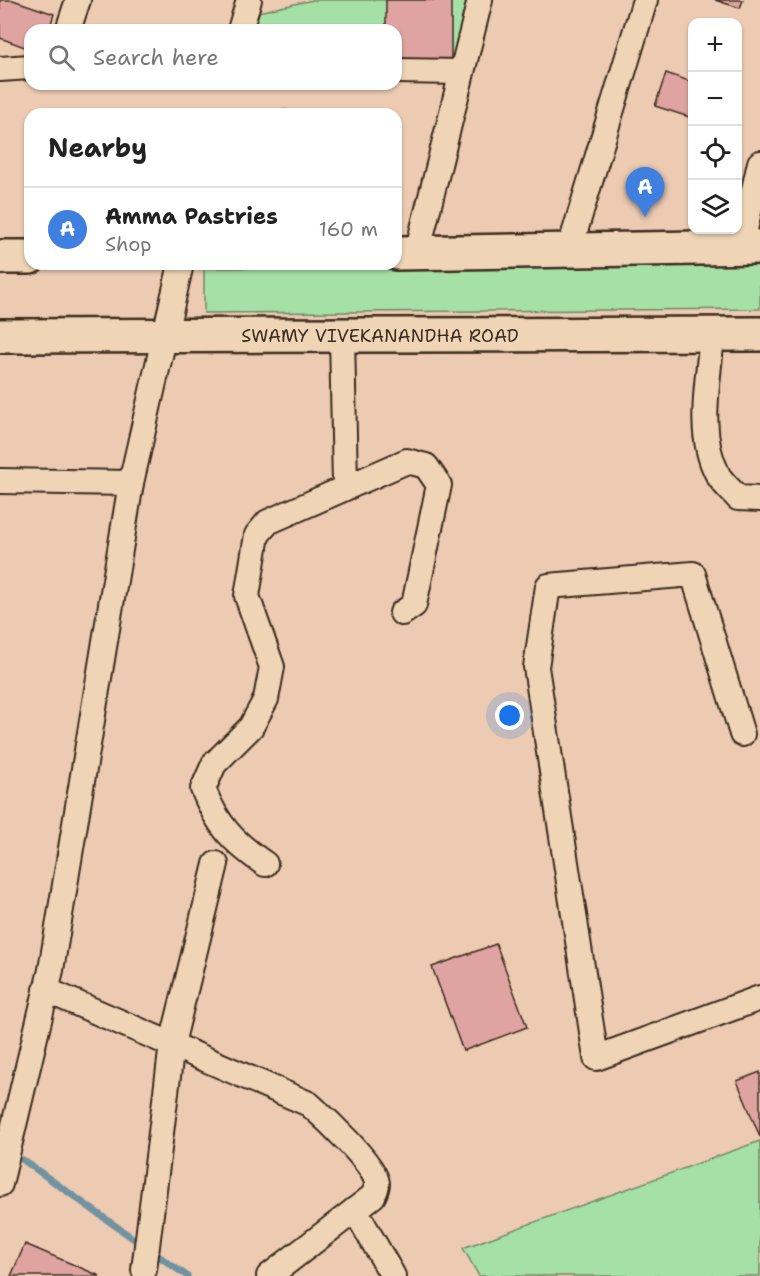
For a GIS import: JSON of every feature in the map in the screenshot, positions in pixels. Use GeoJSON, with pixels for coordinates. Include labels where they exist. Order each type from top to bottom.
{"type":"FeatureCollection","features":[{"type":"Feature","properties":{"kind":"main road"},"geometry":{"type":"LineString","coordinates":[[406,253],[751,247]]}},
{"type":"Feature","properties":{"kind":"main road"},"geometry":{"type":"LineString","coordinates":[[0,257],[24,257]]}},
{"type":"Feature","properties":{"kind":"main road","name":"SWAMY VIVEKANANDHA ROAD"},"geometry":{"type":"LineString","coordinates":[[0,336],[163,338],[342,335],[760,334]]}},
{"type":"Feature","properties":{"kind":"street"},"geometry":{"type":"LineString","coordinates":[[70,24],[78,0]]}},
{"type":"Feature","properties":{"kind":"street"},"geometry":{"type":"LineString","coordinates":[[242,24],[249,0]]}},
{"type":"Feature","properties":{"kind":"street"},"geometry":{"type":"LineString","coordinates":[[406,253],[461,72],[480,0]]}},
{"type":"Feature","properties":{"kind":"street"},"geometry":{"type":"LineString","coordinates":[[568,251],[645,0]]}},
{"type":"Feature","properties":{"kind":"street"},"geometry":{"type":"LineString","coordinates":[[0,69],[24,68]]}},
{"type":"Feature","properties":{"kind":"street"},"geometry":{"type":"LineString","coordinates":[[402,71],[461,72]]}},
{"type":"Feature","properties":{"kind":"street"},"geometry":{"type":"LineString","coordinates":[[751,247],[760,163]]}},
{"type":"Feature","properties":{"kind":"street"},"geometry":{"type":"LineString","coordinates":[[0,1184],[46,990],[131,483],[180,270]]}},
{"type":"Feature","properties":{"kind":"street"},"geometry":{"type":"LineString","coordinates":[[712,334],[705,429],[707,449],[718,475],[738,498],[760,498]]}},
{"type":"Feature","properties":{"kind":"street"},"geometry":{"type":"LineString","coordinates":[[342,335],[345,486]]}},
{"type":"Feature","properties":{"kind":"street"},"geometry":{"type":"LineString","coordinates":[[265,864],[246,851],[215,819],[203,789],[214,764],[251,727],[266,699],[272,667],[247,596],[257,535],[268,522],[345,486],[407,461],[426,466],[439,485],[414,604],[402,613]]}},
{"type":"Feature","properties":{"kind":"street"},"geometry":{"type":"LineString","coordinates":[[0,484],[131,483]]}},
{"type":"Feature","properties":{"kind":"street"},"geometry":{"type":"LineString","coordinates":[[742,734],[693,574],[548,586],[536,667],[596,1058],[760,998]]}},
{"type":"Feature","properties":{"kind":"street"},"geometry":{"type":"LineString","coordinates":[[144,1270],[172,1044],[216,864]]}},
{"type":"Feature","properties":{"kind":"street"},"geometry":{"type":"LineString","coordinates":[[46,990],[309,1104],[330,1122],[372,1170],[377,1183],[373,1196],[269,1276]]}},
{"type":"Feature","properties":{"kind":"street"},"geometry":{"type":"LineString","coordinates":[[355,1210],[393,1276]]}},
{"type":"Feature","properties":{"kind":"green space"},"geometry":{"type":"Polygon","coordinates":[[[313,0],[474,0],[457,64],[402,33],[402,24],[256,24],[258,12],[313,0]]]}},
{"type":"Feature","properties":{"kind":"green space"},"geometry":{"type":"Polygon","coordinates":[[[760,264],[760,309],[204,313],[204,270],[402,270],[402,267],[760,264]]]}},
{"type":"Feature","properties":{"kind":"green space"},"geometry":{"type":"Polygon","coordinates":[[[760,1141],[760,1276],[479,1276],[463,1248],[760,1141]]]}},
{"type":"Feature","properties":{"kind":"building"},"geometry":{"type":"Polygon","coordinates":[[[0,0],[13,0],[54,14],[51,24],[24,24],[24,47],[0,38],[0,0]]]}},
{"type":"Feature","properties":{"kind":"building"},"geometry":{"type":"Polygon","coordinates":[[[386,0],[451,0],[451,61],[402,61],[402,24],[386,24],[386,0]]]}},
{"type":"Feature","properties":{"kind":"building"},"geometry":{"type":"Polygon","coordinates":[[[715,0],[743,0],[740,8],[715,0]]]}},
{"type":"Feature","properties":{"kind":"building"},"geometry":{"type":"Polygon","coordinates":[[[666,73],[688,81],[688,117],[655,106],[666,73]]]}},
{"type":"Feature","properties":{"kind":"building"},"geometry":{"type":"Polygon","coordinates":[[[496,944],[527,1027],[463,1051],[432,967],[496,944]]]}},
{"type":"Feature","properties":{"kind":"building"},"geometry":{"type":"Polygon","coordinates":[[[760,1072],[760,1137],[737,1081],[760,1072]]]}},
{"type":"Feature","properties":{"kind":"building"},"geometry":{"type":"Polygon","coordinates":[[[25,1244],[100,1276],[11,1276],[25,1244]]]}},
{"type":"Feature","properties":{"kind":"waterway"},"geometry":{"type":"LineString","coordinates":[[23,1160],[141,1244]]}},
{"type":"Feature","properties":{"kind":"waterway"},"geometry":{"type":"LineString","coordinates":[[150,1250],[187,1276]]}},
{"type":"Feature","properties":{"kind":"place","name":"Amma Pastries"},"geometry":{"type":"Point","coordinates":[645,217]}}]}
